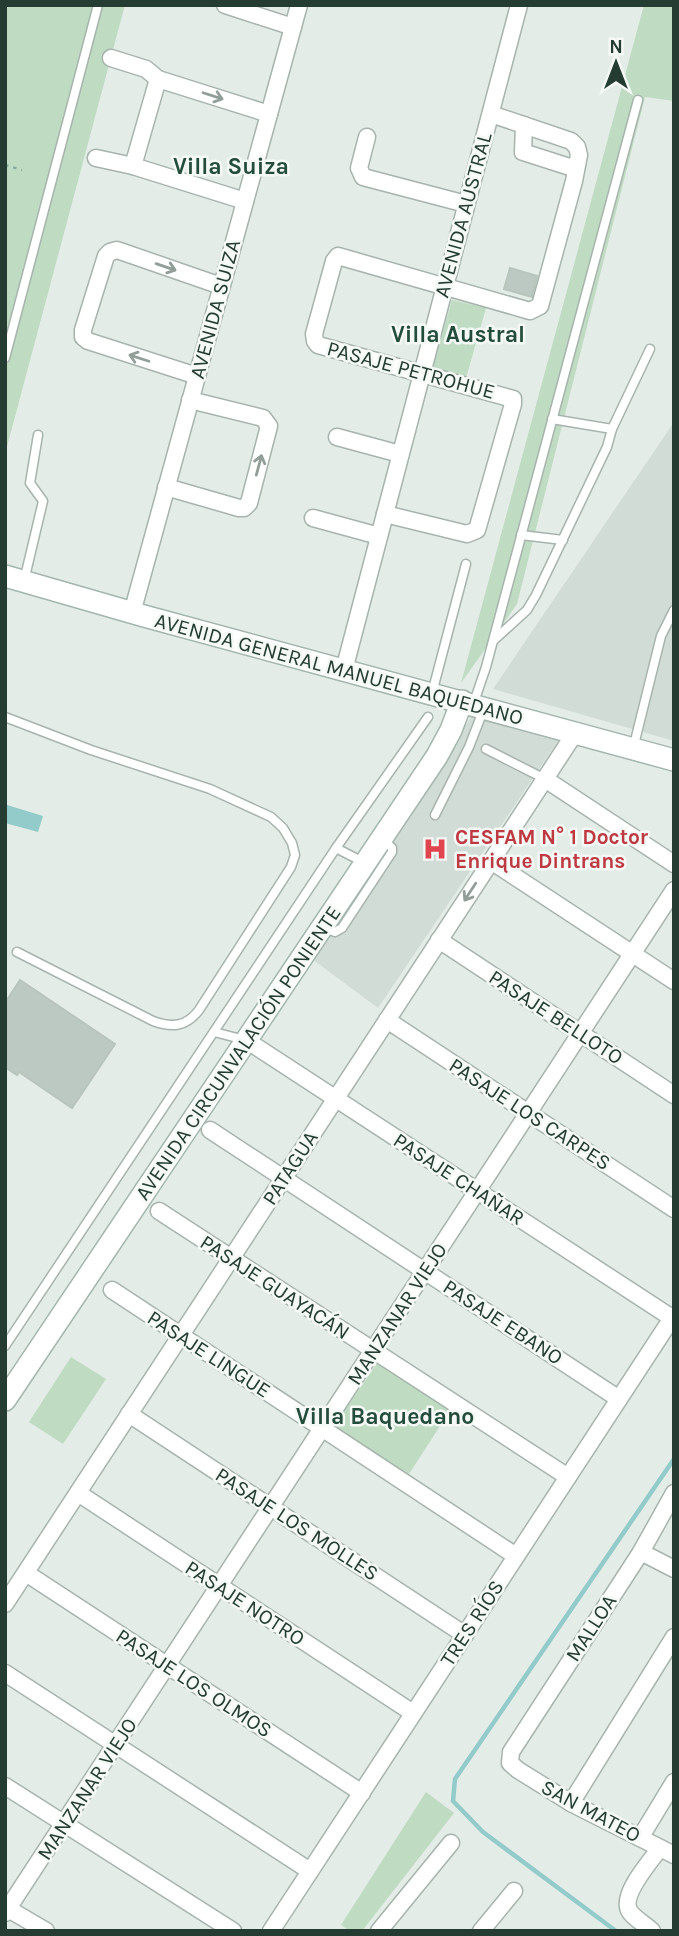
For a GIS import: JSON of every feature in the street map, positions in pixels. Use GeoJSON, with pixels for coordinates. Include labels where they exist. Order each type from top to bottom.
{"type":"FeatureCollection","features":[{"type":"Feature","properties":{"kind":"street"},"geometry":{"type":"LineString","coordinates":[[225,5],[293,27]]}},
{"type":"Feature","properties":{"kind":"street","name":"AVENIDA SUIZA"},"geometry":{"type":"LineString","coordinates":[[132,613],[299,5]]}},
{"type":"Feature","properties":{"kind":"street","name":"AVENIDA AUSTRAL"},"geometry":{"type":"LineString","coordinates":[[344,670],[519,5]]}},
{"type":"Feature","properties":{"kind":"street"},"geometry":{"type":"LineString","coordinates":[[111,58],[146,69],[158,79],[269,114]]}},
{"type":"Feature","properties":{"kind":"street"},"geometry":{"type":"LineString","coordinates":[[132,166],[158,79]]}},
{"type":"Feature","properties":{"kind":"street"},"geometry":{"type":"LineString","coordinates":[[444,287],[530,311],[540,306],[575,175],[578,147],[571,141],[491,114]]}},
{"type":"Feature","properties":{"kind":"street"},"geometry":{"type":"LineString","coordinates":[[524,125],[523,152],[575,175]]}},
{"type":"Feature","properties":{"kind":"street"},"geometry":{"type":"LineString","coordinates":[[367,137],[359,168],[363,177],[466,204]]}},
{"type":"Feature","properties":{"kind":"street"},"geometry":{"type":"LineString","coordinates":[[96,158],[132,166],[245,201]]}},
{"type":"Feature","properties":{"kind":"street"},"geometry":{"type":"LineString","coordinates":[[197,376],[88,341],[83,337],[83,330],[106,256],[110,252],[117,250],[221,286]]}},
{"type":"Feature","properties":{"kind":"street","name":"PASAJE PETROHUE"},"geometry":{"type":"LineString","coordinates":[[385,514],[467,534],[477,530],[513,399],[318,345],[314,334],[334,261],[338,256],[444,287]]}},
{"type":"Feature","properties":{"kind":"street"},"geometry":{"type":"LineString","coordinates":[[166,487],[244,508],[249,503],[269,426],[267,421],[190,400]]}},
{"type":"Feature","properties":{"kind":"street"},"geometry":{"type":"LineString","coordinates":[[337,437],[400,454]]}},
{"type":"Feature","properties":{"kind":"street"},"geometry":{"type":"LineString","coordinates":[[313,518],[379,536]]}},
{"type":"Feature","properties":{"kind":"street","name":"AVENIDA GENERAL MANUEL BAQUEDANO"},"geometry":{"type":"LineString","coordinates":[[15,578],[132,613],[633,749],[673,755]]}},
{"type":"Feature","properties":{"kind":"street","name":"AVENIDA CIRCUNVALACIÓN PONIENTE"},"geometry":{"type":"LineString","coordinates":[[5,1400],[437,756],[451,730],[473,705]]}},
{"type":"Feature","properties":{"kind":"street","name":"PATAGUA"},"geometry":{"type":"LineString","coordinates":[[5,1604],[575,733]]}},
{"type":"Feature","properties":{"kind":"street"},"geometry":{"type":"LineString","coordinates":[[545,779],[674,864]]}},
{"type":"Feature","properties":{"kind":"street"},"geometry":{"type":"LineString","coordinates":[[491,860],[674,981]]}},
{"type":"Feature","properties":{"kind":"street","name":"MANZANAR VIEJO"},"geometry":{"type":"LineString","coordinates":[[6,1910],[674,890]]}},
{"type":"Feature","properties":{"kind":"street","name":"PASAJE BELLOTO"},"geometry":{"type":"LineString","coordinates":[[439,940],[674,1095]]}},
{"type":"Feature","properties":{"kind":"street","name":"PASAJE LOS CARPES"},"geometry":{"type":"LineString","coordinates":[[387,1020],[674,1209]]}},
{"type":"Feature","properties":{"kind":"street","name":"PASAJE CHAÑAR"},"geometry":{"type":"LineString","coordinates":[[246,1040],[673,1317]]}},
{"type":"Feature","properties":{"kind":"street","name":"PASAJE EBANO"},"geometry":{"type":"LineString","coordinates":[[210,1130],[619,1399]]}},
{"type":"Feature","properties":{"kind":"street","name":"PASAJE GUAYACÁN"},"geometry":{"type":"LineString","coordinates":[[159,1211],[568,1477]]}},
{"type":"Feature","properties":{"kind":"street","name":"PASAJE LINGUE"},"geometry":{"type":"LineString","coordinates":[[112,1290],[516,1556]]}},
{"type":"Feature","properties":{"kind":"street","name":"TRES RÍOS"},"geometry":{"type":"LineString","coordinates":[[271,1931],[673,1317]]}},
{"type":"Feature","properties":{"kind":"street","name":"PASAJE LOS MOLLES"},"geometry":{"type":"LineString","coordinates":[[129,1414],[465,1635]]}},
{"type":"Feature","properties":{"kind":"street","name":"PASAJE NOTRO"},"geometry":{"type":"LineString","coordinates":[[78,1493],[413,1713]]}},
{"type":"Feature","properties":{"kind":"street","name":"MALLOA"},"geometry":{"type":"LineString","coordinates":[[510,1763],[511,1752],[641,1552],[674,1493]]}},
{"type":"Feature","properties":{"kind":"street"},"geometry":{"type":"LineString","coordinates":[[641,1552],[674,1569]]}},
{"type":"Feature","properties":{"kind":"street","name":"PASAJE LOS OLMOS"},"geometry":{"type":"LineString","coordinates":[[26,1573],[362,1793]]}},
{"type":"Feature","properties":{"kind":"street"},"geometry":{"type":"LineString","coordinates":[[571,1803],[674,1637]]}},
{"type":"Feature","properties":{"kind":"street"},"geometry":{"type":"LineString","coordinates":[[5,1673],[310,1871]]}},
{"type":"Feature","properties":{"kind":"street","name":"SAN MATEO"},"geometry":{"type":"LineString","coordinates":[[510,1763],[571,1803],[667,1851]]}},
{"type":"Feature","properties":{"kind":"street"},"geometry":{"type":"LineString","coordinates":[[640,1838],[674,1782]]}},
{"type":"Feature","properties":{"kind":"street"},"geometry":{"type":"LineString","coordinates":[[5,1786],[233,1931]]}},
{"type":"Feature","properties":{"kind":"street"},"geometry":{"type":"LineString","coordinates":[[379,1931],[451,1843]]}},
{"type":"Feature","properties":{"kind":"street"},"geometry":{"type":"LineString","coordinates":[[652,1931],[631,1913],[627,1903],[628,1894],[667,1851]]}},
{"type":"Feature","properties":{"kind":"street"},"geometry":{"type":"LineString","coordinates":[[481,1931],[514,1891]]}},
{"type":"Feature","properties":{"kind":"street"},"geometry":{"type":"LineString","coordinates":[[6,1910],[46,1931]]}},
{"type":"Feature","properties":{"kind":"lane"},"geometry":{"type":"LineString","coordinates":[[5,358],[99,5]]}},
{"type":"Feature","properties":{"kind":"lane"},"geometry":{"type":"LineString","coordinates":[[435,815],[469,747],[473,705],[638,100]]}},
{"type":"Feature","properties":{"kind":"lane"},"geometry":{"type":"LineString","coordinates":[[492,641],[527,610],[607,447],[612,429],[650,349]]}},
{"type":"Feature","properties":{"kind":"lane"},"geometry":{"type":"LineString","coordinates":[[552,418],[612,429]]}},
{"type":"Feature","properties":{"kind":"lane"},"geometry":{"type":"LineString","coordinates":[[15,578],[43,501],[30,483],[38,435]]}},
{"type":"Feature","properties":{"kind":"lane"},"geometry":{"type":"LineString","coordinates":[[521,535],[563,540]]}},
{"type":"Feature","properties":{"kind":"lane"},"geometry":{"type":"LineString","coordinates":[[432,693],[466,564]]}},
{"type":"Feature","properties":{"kind":"lane"},"geometry":{"type":"LineString","coordinates":[[633,749],[661,636],[674,610]]}},
{"type":"Feature","properties":{"kind":"lane"},"geometry":{"type":"LineString","coordinates":[[5,717],[91,750],[210,789],[271,817],[284,828],[295,850],[291,867],[199,1010],[185,1023],[172,1026],[153,1021],[17,953]]}},
{"type":"Feature","properties":{"kind":"lane"},"geometry":{"type":"LineString","coordinates":[[5,1346],[336,848],[428,717]]}},
{"type":"Feature","properties":{"kind":"lane"},"geometry":{"type":"LineString","coordinates":[[486,749],[545,779]]}},
{"type":"Feature","properties":{"kind":"lane"},"geometry":{"type":"LineString","coordinates":[[322,927],[335,932],[342,929],[392,852],[392,848],[382,838]]}},
{"type":"Feature","properties":{"kind":"lane"},"geometry":{"type":"LineString","coordinates":[[336,848],[365,863]]}},
{"type":"Feature","properties":{"kind":"lane"},"geometry":{"type":"LineString","coordinates":[[214,1032],[246,1040]]}},
{"type":"Feature","properties":{"kind":"path"},"geometry":{"type":"LineString","coordinates":[[5,165],[22,170]]}},
{"type":"Feature","properties":{"kind":"shaded area"},"geometry":{"type":"Polygon","coordinates":[[[674,422],[674,741],[493,689],[674,422]]]}},
{"type":"Feature","properties":{"kind":"shaded area","name":"CESFAM N° 1 Doctor Enrique Dintrans"},"geometry":{"type":"Polygon","coordinates":[[[473,714],[560,738],[378,1008],[312,959],[473,714]]]}},
{"type":"Feature","properties":{"kind":"green space"},"geometry":{"type":"Polygon","coordinates":[[[5,5],[125,5],[5,454],[5,5]]]}},
{"type":"Feature","properties":{"kind":"green space"},"geometry":{"type":"Polygon","coordinates":[[[644,5],[674,5],[674,101],[645,97],[517,604],[461,683],[644,5]]]}},
{"type":"Feature","properties":{"kind":"green space"},"geometry":{"type":"Polygon","coordinates":[[[452,300],[486,308],[466,378],[432,368],[452,300]]]}},
{"type":"Feature","properties":{"kind":"green space"},"geometry":{"type":"Polygon","coordinates":[[[71,1357],[106,1379],[63,1444],[29,1422],[71,1357]]]}},
{"type":"Feature","properties":{"kind":"green space"},"geometry":{"type":"Polygon","coordinates":[[[380,1359],[453,1406],[407,1477],[334,1426],[380,1359]]]}},
{"type":"Feature","properties":{"kind":"green space"},"geometry":{"type":"Polygon","coordinates":[[[426,1792],[454,1813],[362,1931],[350,1931],[341,1925],[426,1792]]]}},
{"type":"Feature","properties":{"kind":"water"},"geometry":{"type":"Polygon","coordinates":[[[7,805],[43,816],[38,832],[5,823],[7,805]]]}},
{"type":"Feature","properties":{"kind":"building"},"geometry":{"type":"Polygon","coordinates":[[[510,268],[537,276],[532,297],[504,289],[510,268]]]}},
{"type":"Feature","properties":{"kind":"building"},"geometry":{"type":"Polygon","coordinates":[[[20,980],[115,1044],[72,1108],[19,1072],[17,1075],[5,1067],[5,1003],[20,980]]]}},
{"type":"Feature","properties":{"kind":"waterway"},"geometry":{"type":"LineString","coordinates":[[616,1931],[483,1832],[453,1801],[455,1779],[674,1459]]}},
{"type":"Feature","properties":{"kind":"place","name":"CESFAM N° 1 Doctor Enrique Dintrans"},"geometry":{"type":"Point","coordinates":[435,849]}},
{"type":"Feature","properties":{"kind":"district","name":"Villa Suiza"},"geometry":{"type":"Point","coordinates":[231,166]}},
{"type":"Feature","properties":{"kind":"district","name":"Villa Austral"},"geometry":{"type":"Point","coordinates":[458,334]}},
{"type":"Feature","properties":{"kind":"district","name":"Villa Baquedano"},"geometry":{"type":"Point","coordinates":[385,1416]}}]}
